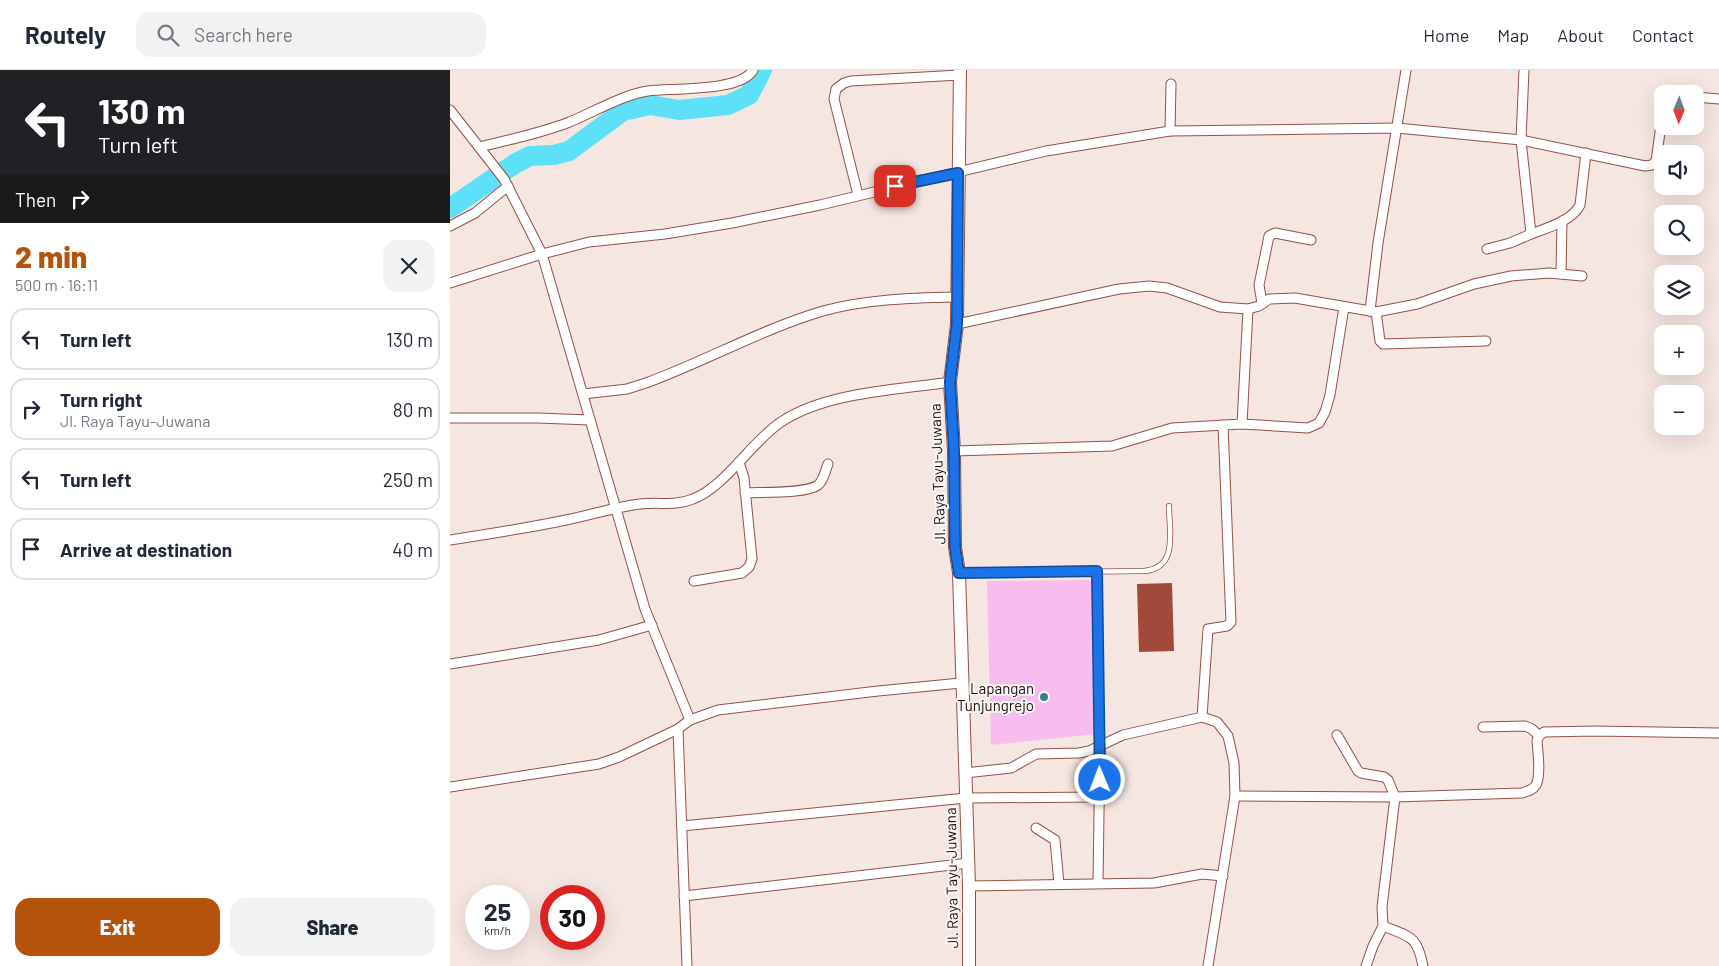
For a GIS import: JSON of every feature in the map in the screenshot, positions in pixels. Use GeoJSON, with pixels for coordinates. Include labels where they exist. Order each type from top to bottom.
{"type":"FeatureCollection","features":[{"type":"Feature","properties":{"kind":"main road","name":"Jl. Raya Tayu-Juwana"},"geometry":{"type":"LineString","coordinates":[[960,73],[957,324],[950,382],[954,451],[955,547],[959,573],[961,683],[969,886],[968,966]]}},
{"type":"Feature","properties":{"kind":"street"},"geometry":{"type":"LineString","coordinates":[[479,147],[545,131],[639,92],[713,88],[744,79],[753,70]]}},
{"type":"Feature","properties":{"kind":"street"},"geometry":{"type":"LineString","coordinates":[[1406,70],[1378,243],[1373,312],[1380,341],[1383,344],[1486,341]]}},
{"type":"Feature","properties":{"kind":"street"},"geometry":{"type":"LineString","coordinates":[[1524,70],[1521,140],[1531,234]]}},
{"type":"Feature","properties":{"kind":"street"},"geometry":{"type":"LineString","coordinates":[[858,195],[834,99],[836,89],[844,83],[851,82],[960,73]]}},
{"type":"Feature","properties":{"kind":"street"},"geometry":{"type":"LineString","coordinates":[[1170,131],[1172,84]]}},
{"type":"Feature","properties":{"kind":"street"},"geometry":{"type":"LineString","coordinates":[[1704,98],[1719,99]]}},
{"type":"Feature","properties":{"kind":"street"},"geometry":{"type":"LineString","coordinates":[[450,110],[506,182],[542,254],[645,608],[690,720]]}},
{"type":"Feature","properties":{"kind":"street"},"geometry":{"type":"LineString","coordinates":[[450,283],[542,254],[589,242],[666,234],[732,223],[820,205],[1046,151],[1170,131],[1397,128],[1521,140],[1640,166],[1652,165],[1656,161],[1660,135]]}},
{"type":"Feature","properties":{"kind":"street"},"geometry":{"type":"LineString","coordinates":[[1487,248],[1510,243],[1572,214],[1580,205],[1586,153]]}},
{"type":"Feature","properties":{"kind":"street"},"geometry":{"type":"LineString","coordinates":[[450,226],[475,213],[506,182]]}},
{"type":"Feature","properties":{"kind":"street"},"geometry":{"type":"LineString","coordinates":[[1560,274],[1562,220]]}},
{"type":"Feature","properties":{"kind":"street"},"geometry":{"type":"LineString","coordinates":[[1262,303],[1259,286],[1269,236],[1274,233],[1311,240]]}},
{"type":"Feature","properties":{"kind":"street"},"geometry":{"type":"LineString","coordinates":[[957,324],[1119,289],[1149,286],[1167,288],[1220,308],[1248,309],[1269,299],[1296,298],[1373,312],[1417,304],[1474,284],[1503,277],[1530,273],[1582,276]]}},
{"type":"Feature","properties":{"kind":"street"},"geometry":{"type":"LineString","coordinates":[[583,394],[627,389],[646,383],[778,326],[824,311],[881,300],[956,297]]}},
{"type":"Feature","properties":{"kind":"street"},"geometry":{"type":"LineString","coordinates":[[954,451],[1112,446],[1172,428],[1242,424],[1308,428],[1319,422],[1325,412],[1344,307]]}},
{"type":"Feature","properties":{"kind":"street"},"geometry":{"type":"LineString","coordinates":[[1242,424],[1248,309]]}},
{"type":"Feature","properties":{"kind":"street"},"geometry":{"type":"LineString","coordinates":[[450,540],[565,520],[642,504],[672,504],[693,500],[708,490],[739,462],[750,448],[780,422],[816,404],[874,392],[950,382]]}},
{"type":"Feature","properties":{"kind":"street"},"geometry":{"type":"LineString","coordinates":[[450,418],[590,420]]}},
{"type":"Feature","properties":{"kind":"street"},"geometry":{"type":"LineString","coordinates":[[1202,718],[1208,629],[1227,626],[1231,622],[1223,425]]}},
{"type":"Feature","properties":{"kind":"street"},"geometry":{"type":"LineString","coordinates":[[694,581],[742,572],[749,566],[752,559],[744,478],[739,462]]}},
{"type":"Feature","properties":{"kind":"street"},"geometry":{"type":"LineString","coordinates":[[745,493],[808,490],[820,483],[828,464]]}},
{"type":"Feature","properties":{"kind":"street"},"geometry":{"type":"LineString","coordinates":[[450,664],[599,640],[652,625]]}},
{"type":"Feature","properties":{"kind":"street"},"geometry":{"type":"LineString","coordinates":[[450,787],[599,764],[619,757],[678,729],[690,720],[718,710],[961,683]]}},
{"type":"Feature","properties":{"kind":"street"},"geometry":{"type":"LineString","coordinates":[[965,774],[1011,768],[1036,754],[1089,751],[1124,735],[1202,718],[1218,722],[1228,736],[1234,763],[1235,796],[1208,966]]}},
{"type":"Feature","properties":{"kind":"street"},"geometry":{"type":"LineString","coordinates":[[1235,796],[1396,797],[1522,793],[1531,790],[1536,785],[1538,778],[1539,736],[1532,729],[1525,726],[1483,727]]}},
{"type":"Feature","properties":{"kind":"street"},"geometry":{"type":"LineString","coordinates":[[678,729],[687,966]]}},
{"type":"Feature","properties":{"kind":"street"},"geometry":{"type":"LineString","coordinates":[[1539,736],[1544,732],[1595,731],[1719,733]]}},
{"type":"Feature","properties":{"kind":"street"},"geometry":{"type":"LineString","coordinates":[[1337,734],[1358,771],[1384,777],[1388,780],[1396,797],[1382,907],[1383,926],[1372,946],[1366,966]]}},
{"type":"Feature","properties":{"kind":"street"},"geometry":{"type":"LineString","coordinates":[[1098,883],[1100,745]]}},
{"type":"Feature","properties":{"kind":"street"},"geometry":{"type":"LineString","coordinates":[[682,826],[966,798],[1100,797]]}},
{"type":"Feature","properties":{"kind":"street"},"geometry":{"type":"LineString","coordinates":[[1036,828],[1055,840],[1059,884]]}},
{"type":"Feature","properties":{"kind":"street"},"geometry":{"type":"LineString","coordinates":[[684,896],[968,863]]}},
{"type":"Feature","properties":{"kind":"street"},"geometry":{"type":"LineString","coordinates":[[969,886],[1154,883],[1202,874],[1223,876]]}},
{"type":"Feature","properties":{"kind":"street"},"geometry":{"type":"LineString","coordinates":[[1383,926],[1410,937],[1420,949],[1423,966]]}},
{"type":"Feature","properties":{"kind":"lane"},"geometry":{"type":"LineString","coordinates":[[959,573],[1144,571],[1157,569],[1168,558],[1169,506]]}},
{"type":"Feature","properties":{"kind":"lane"},"geometry":{"type":"LineString","coordinates":[[1097,571],[1100,745]]}},
{"type":"Feature","properties":{"kind":"shaded area","name":"Lapangan Tunjungrejo"},"geometry":{"type":"Polygon","coordinates":[[[1096,580],[1097,734],[991,745],[987,581],[1096,580]]]}},
{"type":"Feature","properties":{"kind":"building"},"geometry":{"type":"Polygon","coordinates":[[[1172,583],[1174,651],[1139,652],[1137,584],[1172,583]]]}},
{"type":"Feature","properties":{"kind":"waterway"},"geometry":{"type":"LineString","coordinates":[[450,208],[516,163],[530,156],[554,155],[569,151],[623,111],[650,105],[679,110],[728,105],[749,95],[762,70]]}},
{"type":"Feature","properties":{"kind":"place","name":"Lapangan Tunjungrejo"},"geometry":{"type":"Point","coordinates":[1044,697]}},
{"type":"Feature","properties":{"kind":"route"},"geometry":{"type":"LineString","coordinates":[[895,186],[958,173],[957,324],[950,382],[954,451],[955,547],[959,573],[1097,571],[1100,780]]}}]}
